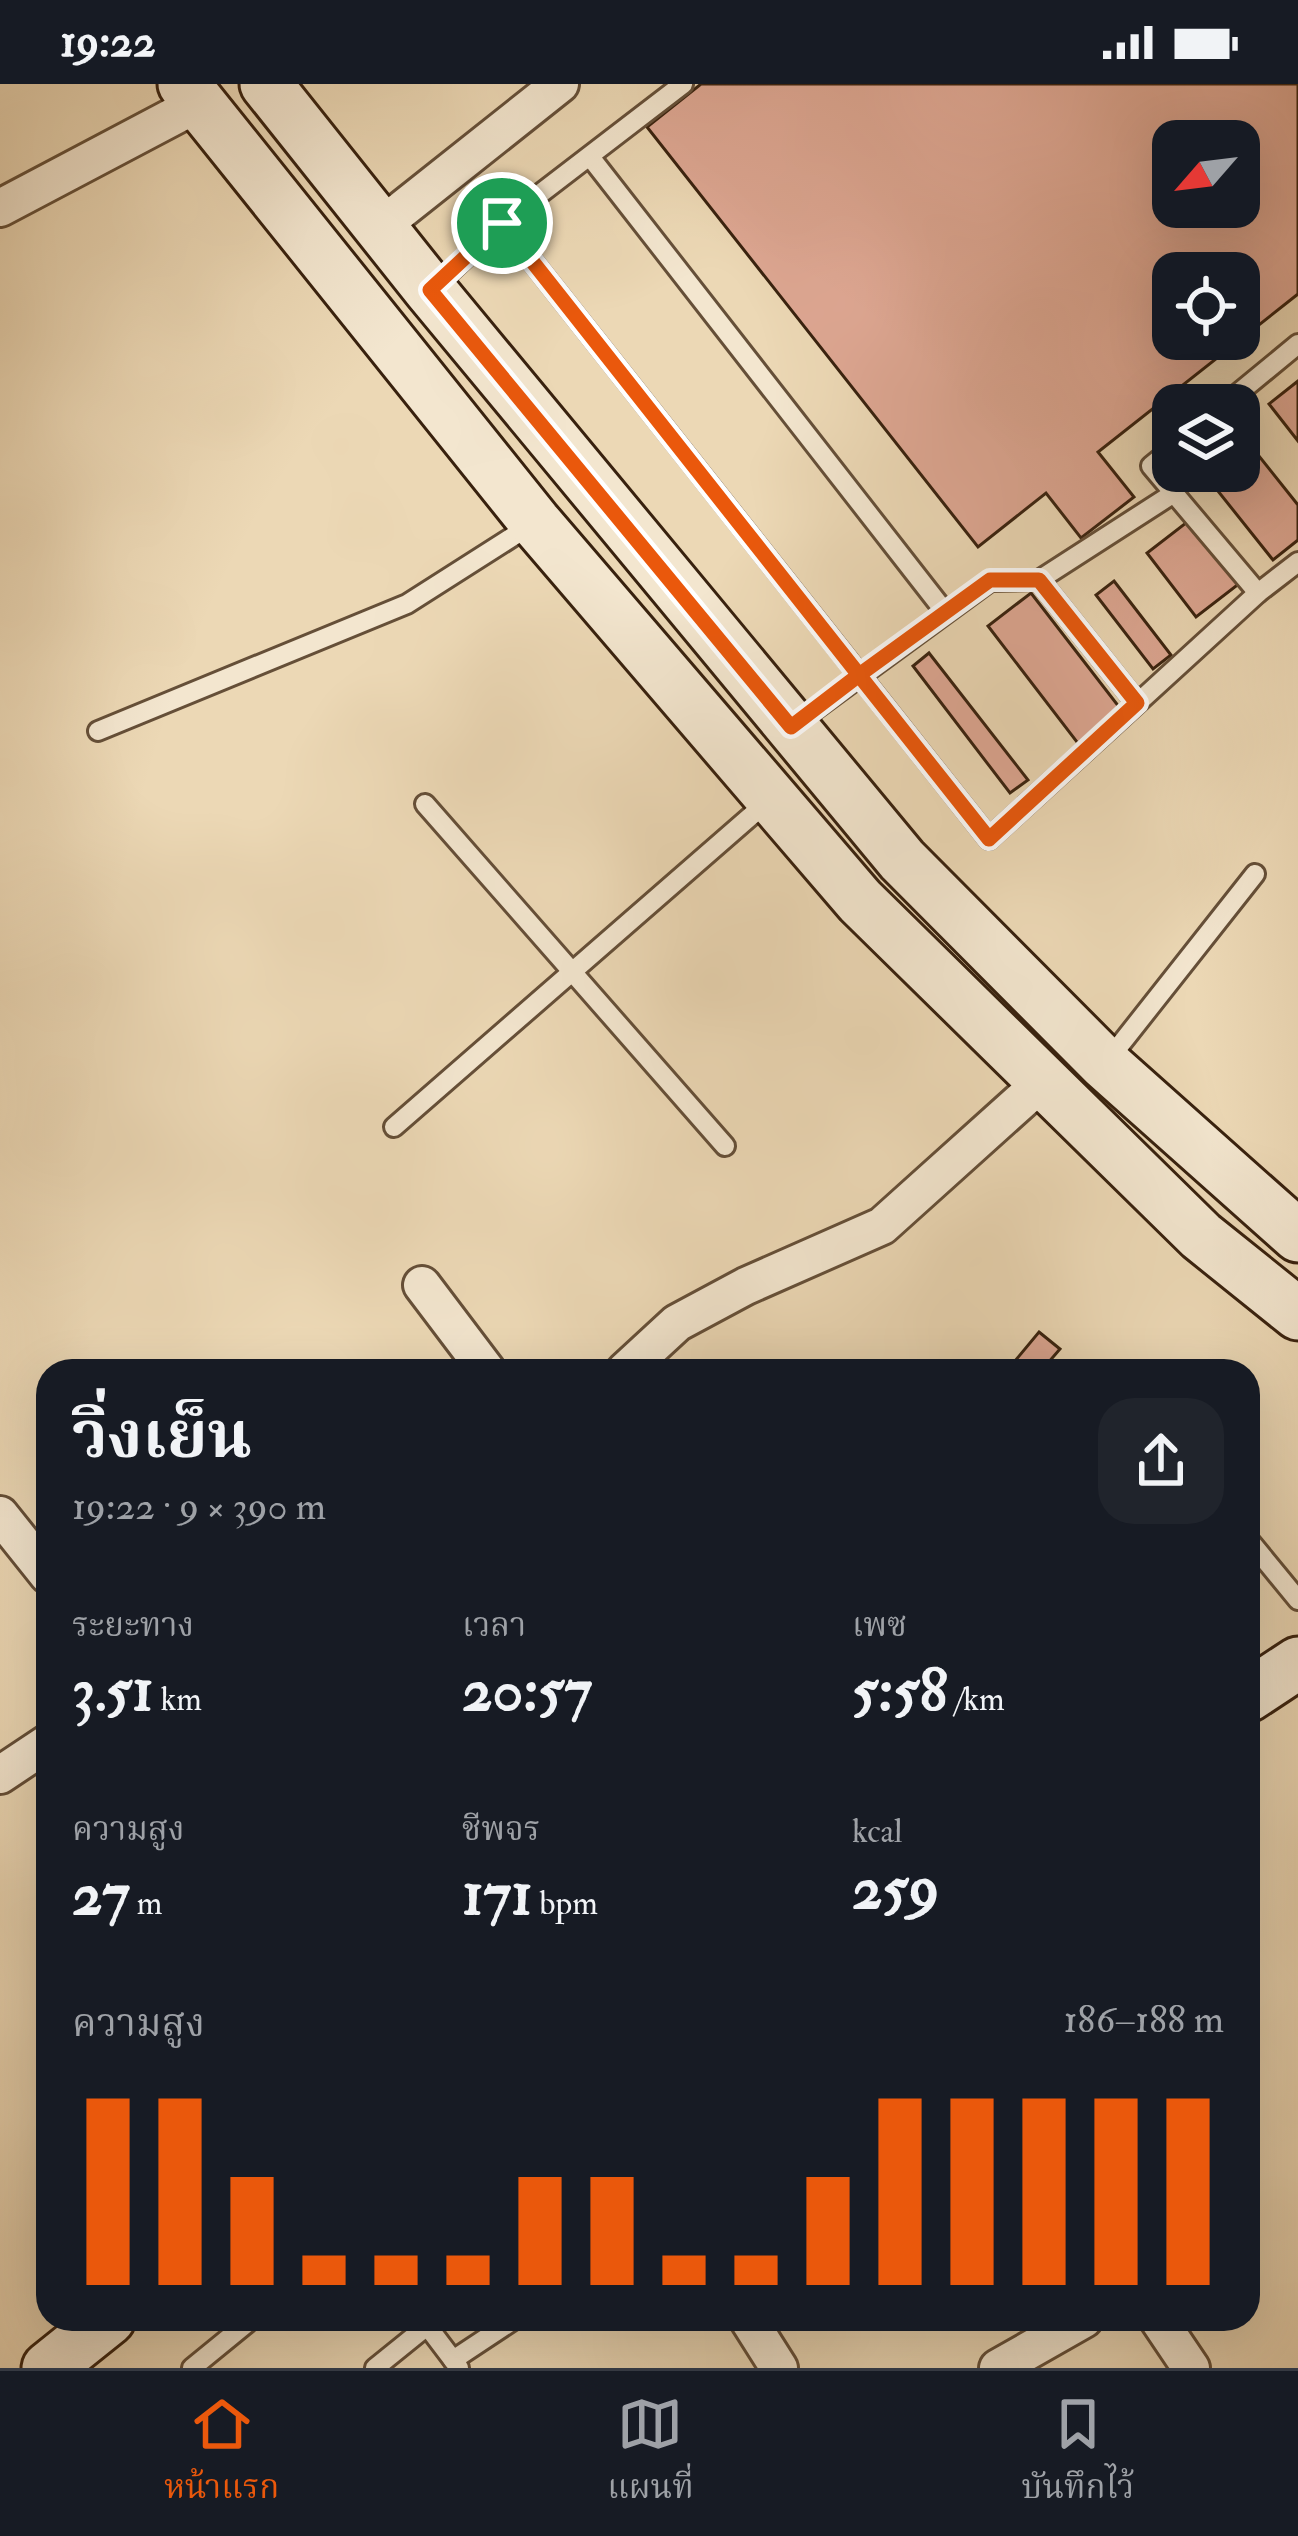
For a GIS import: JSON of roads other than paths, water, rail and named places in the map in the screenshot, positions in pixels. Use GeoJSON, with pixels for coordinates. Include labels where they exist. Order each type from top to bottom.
{"type":"FeatureCollection","features":[{"type":"Feature","properties":{"kind":"main road"},"geometry":{"type":"LineString","coordinates":[[266,84],[430,290],[902,860],[1105,1064],[1298,1235]]}},
{"type":"Feature","properties":{"kind":"main road"},"geometry":{"type":"LineString","coordinates":[[192,94],[535,522],[860,901],[1201,1236],[1298,1313]]}},
{"type":"Feature","properties":{"kind":"main road"},"geometry":{"type":"LineString","coordinates":[[378,329],[430,290]]}},
{"type":"Feature","properties":{"kind":"main road"},"geometry":{"type":"LineString","coordinates":[[1260,1689],[1298,1663]]}},
{"type":"Feature","properties":{"kind":"main road"},"geometry":{"type":"LineString","coordinates":[[1260,1693],[1298,1681]]}},
{"type":"Feature","properties":{"kind":"main road"},"geometry":{"type":"LineString","coordinates":[[49,2368],[94,2331]]}},
{"type":"Feature","properties":{"kind":"street"},"geometry":{"type":"LineString","coordinates":[[380,227],[560,84]]}},
{"type":"Feature","properties":{"kind":"street"},"geometry":{"type":"LineString","coordinates":[[0,208],[192,94]]}},
{"type":"Feature","properties":{"kind":"street"},"geometry":{"type":"LineString","coordinates":[[638,1359],[677,1323],[746,1286],[882,1226],[1042,1082]]}},
{"type":"Feature","properties":{"kind":"street"},"geometry":{"type":"LineString","coordinates":[[422,1285],[478,1359]]}},
{"type":"Feature","properties":{"kind":"street"},"geometry":{"type":"LineString","coordinates":[[0,1515],[36,1560]]}},
{"type":"Feature","properties":{"kind":"street"},"geometry":{"type":"LineString","coordinates":[[0,1775],[36,1751]]}},
{"type":"Feature","properties":{"kind":"street"},"geometry":{"type":"LineString","coordinates":[[756,2331],[779,2368]]}},
{"type":"Feature","properties":{"kind":"street"},"geometry":{"type":"LineString","coordinates":[[998,2368],[1041,2358],[1071,2331]]}},
{"type":"Feature","properties":{"kind":"street"},"geometry":{"type":"LineString","coordinates":[[1166,2331],[1191,2368]]}},
{"type":"Feature","properties":{"kind":"lane"},"geometry":{"type":"LineString","coordinates":[[430,290],[502,223],[682,84]]}},
{"type":"Feature","properties":{"kind":"lane"},"geometry":{"type":"LineString","coordinates":[[592,158],[945,612]]}},
{"type":"Feature","properties":{"kind":"lane"},"geometry":{"type":"LineString","coordinates":[[502,223],[989,839],[1258,593],[1298,562]]}},
{"type":"Feature","properties":{"kind":"lane"},"geometry":{"type":"LineString","coordinates":[[1249,384],[1298,344]]}},
{"type":"Feature","properties":{"kind":"lane"},"geometry":{"type":"LineString","coordinates":[[791,727],[990,580],[1039,580],[1174,493],[1258,593]]}},
{"type":"Feature","properties":{"kind":"lane"},"geometry":{"type":"LineString","coordinates":[[98,730],[407,604],[535,522]]}},
{"type":"Feature","properties":{"kind":"lane"},"geometry":{"type":"LineString","coordinates":[[1039,580],[1137,703]]}},
{"type":"Feature","properties":{"kind":"lane"},"geometry":{"type":"LineString","coordinates":[[394,1127],[771,799]]}},
{"type":"Feature","properties":{"kind":"lane"},"geometry":{"type":"LineString","coordinates":[[425,804],[725,1145]]}},
{"type":"Feature","properties":{"kind":"lane"},"geometry":{"type":"LineString","coordinates":[[1105,1064],[1255,874]]}},
{"type":"Feature","properties":{"kind":"lane"},"geometry":{"type":"LineString","coordinates":[[1260,1554],[1298,1600]]}},
{"type":"Feature","properties":{"kind":"lane"},"geometry":{"type":"LineString","coordinates":[[192,2368],[237,2331]]}},
{"type":"Feature","properties":{"kind":"lane"},"geometry":{"type":"LineString","coordinates":[[375,2368],[414,2331]]}},
{"type":"Feature","properties":{"kind":"lane"},"geometry":{"type":"LineString","coordinates":[[431,2331],[456,2364],[499,2331]]}}]}
